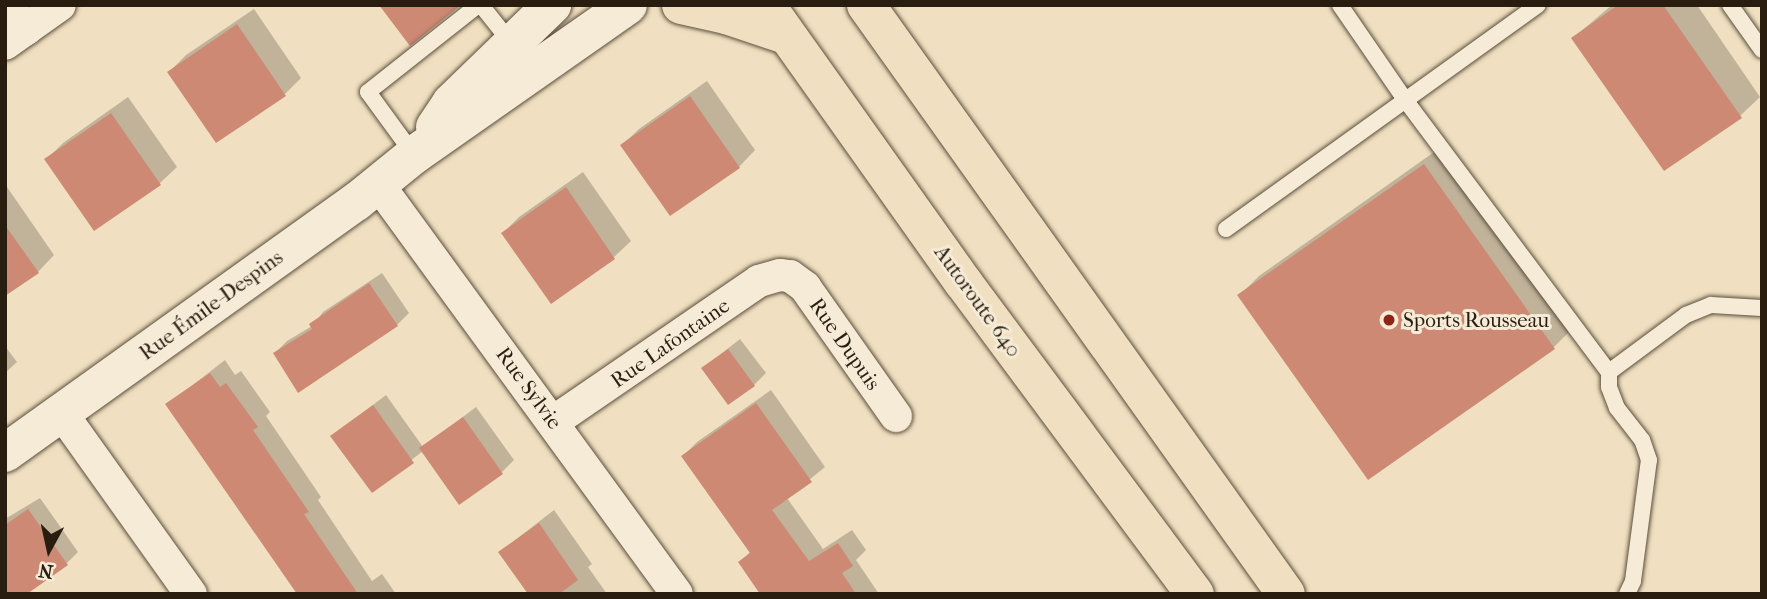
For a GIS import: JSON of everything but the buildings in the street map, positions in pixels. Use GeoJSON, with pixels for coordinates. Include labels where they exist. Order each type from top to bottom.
{"type":"FeatureCollection","features":[{"type":"Feature","properties":{"kind":"highway"},"geometry":{"type":"LineString","coordinates":[[681,5],[726,15],[776,20]]}},
{"type":"Feature","properties":{"kind":"highway"},"geometry":{"type":"LineString","coordinates":[[866,5],[1286,594]]}},
{"type":"Feature","properties":{"kind":"highway"},"geometry":{"type":"LineString","coordinates":[[896,5],[897,48]]}},
{"type":"Feature","properties":{"kind":"highway","name":"Autoroute 640"},"geometry":{"type":"LineString","coordinates":[[776,20],[964,282],[1195,594]]}},
{"type":"Feature","properties":{"kind":"street"},"geometry":{"type":"LineString","coordinates":[[13,26],[60,5]]}},
{"type":"Feature","properties":{"kind":"street","name":"Rue Émile-Despins"},"geometry":{"type":"LineString","coordinates":[[414,155],[451,103],[552,5]]}},
{"type":"Feature","properties":{"kind":"street","name":"Rue Émile-Despins"},"geometry":{"type":"LineString","coordinates":[[5,453],[378,184],[414,155],[628,5]]}},
{"type":"Feature","properties":{"kind":"street","name":"Rue Sylvie"},"geometry":{"type":"LineString","coordinates":[[378,184],[677,594]]}},
{"type":"Feature","properties":{"kind":"street","name":"Rue Lafontaine"},"geometry":{"type":"LineString","coordinates":[[553,422],[759,281],[780,275],[790,276]]}},
{"type":"Feature","properties":{"kind":"street","name":"Rue Dupuis"},"geometry":{"type":"LineString","coordinates":[[790,276],[805,287],[896,416]]}},
{"type":"Feature","properties":{"kind":"street"},"geometry":{"type":"LineString","coordinates":[[61,412],[191,594]]}},
{"type":"Feature","properties":{"kind":"lane"},"geometry":{"type":"LineString","coordinates":[[414,155],[368,92],[480,5],[512,44]]}},
{"type":"Feature","properties":{"kind":"lane"},"geometry":{"type":"LineString","coordinates":[[1340,5],[1406,101],[1609,372],[1609,387],[1617,408],[1642,440],[1649,460],[1633,581],[1627,594]]}},
{"type":"Feature","properties":{"kind":"lane"},"geometry":{"type":"LineString","coordinates":[[1226,229],[1538,5]]}},
{"type":"Feature","properties":{"kind":"lane"},"geometry":{"type":"LineString","coordinates":[[1730,5],[1762,50]]}},
{"type":"Feature","properties":{"kind":"lane"},"geometry":{"type":"LineString","coordinates":[[1609,372],[1686,315],[1712,305],[1762,308]]}},
{"type":"Feature","properties":{"kind":"place","name":"Sports Rousseau"},"geometry":{"type":"Point","coordinates":[1389,320]}}]}
